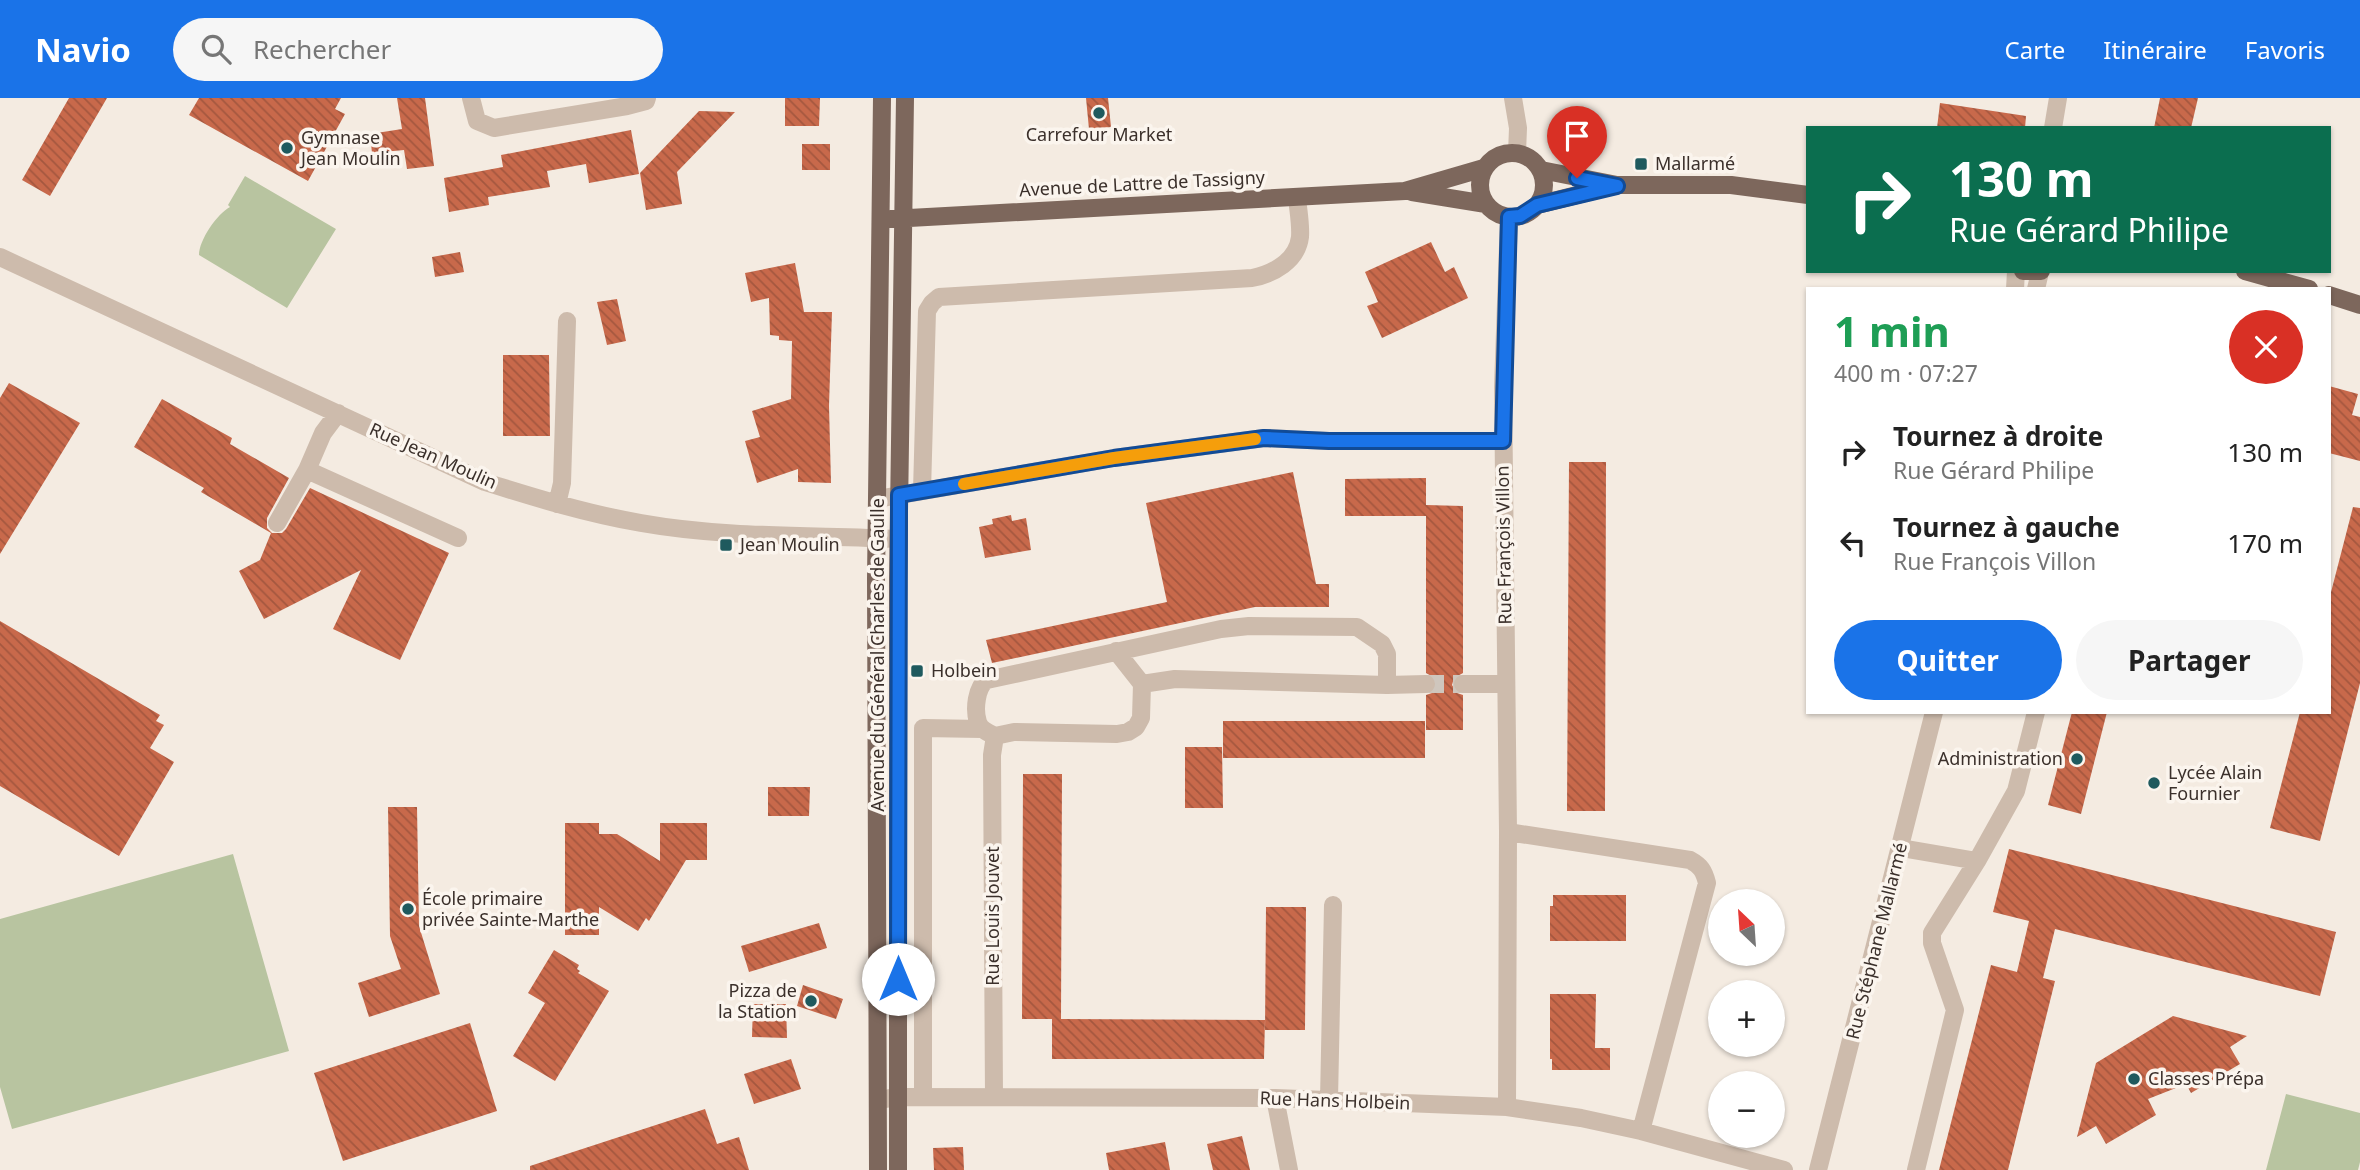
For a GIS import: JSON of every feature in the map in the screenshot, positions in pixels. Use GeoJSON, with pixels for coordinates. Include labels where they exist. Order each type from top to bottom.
{"type":"FeatureCollection","features":[{"type":"Feature","properties":{"kind":"main road","name":"Avenue du Général Charles de Gaulle"},"geometry":{"type":"LineString","coordinates":[[878,1170],[877,499],[882,98]]}},
{"type":"Feature","properties":{"kind":"main road","name":"Avenue du Général Charles de Gaulle"},"geometry":{"type":"LineString","coordinates":[[898,1170],[898,539],[905,98]]}},
{"type":"Feature","properties":{"kind":"main road"},"geometry":{"type":"LineString","coordinates":[[1537,205],[1544,188],[1541,170],[1535,161],[1517,153],[1498,155],[1484,168],[1480,188],[1486,204],[1492,210],[1509,217],[1520,216],[1537,205],[1617,186]]}},
{"type":"Feature","properties":{"kind":"main road","name":"Avenue de Lattre de Tassigny"},"geometry":{"type":"LineString","coordinates":[[1405,191],[1484,168]]}},
{"type":"Feature","properties":{"kind":"main road"},"geometry":{"type":"LineString","coordinates":[[1541,170],[1617,186],[1731,185],[1806,195]]}},
{"type":"Feature","properties":{"kind":"main road","name":"Avenue de Lattre de Tassigny"},"geometry":{"type":"LineString","coordinates":[[881,220],[1405,191],[1486,204]]}},
{"type":"Feature","properties":{"kind":"main road"},"geometry":{"type":"LineString","coordinates":[[2252,273],[2302,287]]}},
{"type":"Feature","properties":{"kind":"main road"},"geometry":{"type":"LineString","coordinates":[[2331,296],[2360,305]]}},
{"type":"Feature","properties":{"kind":"street"},"geometry":{"type":"LineString","coordinates":[[471,98],[477,121],[494,128],[627,106],[646,101],[647,98]]}},
{"type":"Feature","properties":{"kind":"street"},"geometry":{"type":"LineString","coordinates":[[1513,98],[1518,128],[1517,153]]}},
{"type":"Feature","properties":{"kind":"street"},"geometry":{"type":"LineString","coordinates":[[2053,126],[2058,98]]}},
{"type":"Feature","properties":{"kind":"street"},"geometry":{"type":"LineString","coordinates":[[922,491],[927,311],[939,297],[1267,275],[1284,265],[1295,250],[1300,237],[1297,197]]}},
{"type":"Feature","properties":{"kind":"street","name":"Rue François Villon"},"geometry":{"type":"LineString","coordinates":[[1507,1107],[1508,832],[1503,441],[1509,217]]}},
{"type":"Feature","properties":{"kind":"street","name":"Rue Jean Moulin"},"geometry":{"type":"LineString","coordinates":[[0,257],[485,482],[557,505],[642,523],[733,533],[898,539]]}},
{"type":"Feature","properties":{"kind":"street"},"geometry":{"type":"LineString","coordinates":[[557,505],[562,483],[567,321]]}},
{"type":"Feature","properties":{"kind":"street"},"geometry":{"type":"LineString","coordinates":[[276,523],[307,470],[323,433],[338,413]]}},
{"type":"Feature","properties":{"kind":"street"},"geometry":{"type":"LineString","coordinates":[[877,499],[1114,458],[1264,438],[1329,441],[1503,441]]}},
{"type":"Feature","properties":{"kind":"street"},"geometry":{"type":"LineString","coordinates":[[307,470],[458,538]]}},
{"type":"Feature","properties":{"kind":"street","name":"Rue Louis Jouvet"},"geometry":{"type":"LineString","coordinates":[[994,1097],[992,755],[989,733],[978,722],[977,706],[981,684],[987,680],[1116,651],[1249,626],[1357,627],[1382,644],[1387,654],[1387,685]]}},
{"type":"Feature","properties":{"kind":"street"},"geometry":{"type":"LineString","coordinates":[[923,1097],[923,728],[989,733],[1128,732],[1136,727],[1141,718],[1142,684],[1116,651]]}},
{"type":"Feature","properties":{"kind":"street"},"geometry":{"type":"LineString","coordinates":[[1142,684],[1175,679],[1426,684]]}},
{"type":"Feature","properties":{"kind":"street"},"geometry":{"type":"LineString","coordinates":[[1463,684],[1506,684]]}},
{"type":"Feature","properties":{"kind":"street","name":"Rue Stéphane Mallarmé"},"geometry":{"type":"LineString","coordinates":[[1818,1170],[1934,714]]}},
{"type":"Feature","properties":{"kind":"street"},"geometry":{"type":"LineString","coordinates":[[1916,1170],[1955,1010],[1932,943],[1932,933],[2016,791],[2035,714]]}},
{"type":"Feature","properties":{"kind":"street"},"geometry":{"type":"LineString","coordinates":[[1508,832],[1690,860],[1699,865],[1705,873],[1707,883],[1641,1131]]}},
{"type":"Feature","properties":{"kind":"street"},"geometry":{"type":"LineString","coordinates":[[1901,848],[1977,861]]}},
{"type":"Feature","properties":{"kind":"street"},"geometry":{"type":"LineString","coordinates":[[1329,1100],[1333,905]]}},
{"type":"Feature","properties":{"kind":"street","name":"Rue Hans Holbein"},"geometry":{"type":"LineString","coordinates":[[878,1100],[898,1097],[1275,1098],[1507,1107],[1581,1118],[1641,1131],[1784,1170]]}},
{"type":"Feature","properties":{"kind":"street"},"geometry":{"type":"LineString","coordinates":[[1275,1098],[1289,1170]]}},
{"type":"Feature","properties":{"kind":"green space"},"geometry":{"type":"Polygon","coordinates":[[[245,176],[336,229],[287,308],[199,255],[205,235],[220,215],[230,207],[228,205],[245,176]]]}},
{"type":"Feature","properties":{"kind":"green space"},"geometry":{"type":"Polygon","coordinates":[[[233,854],[289,1051],[12,1129],[0,1087],[0,919],[233,854]]]}},
{"type":"Feature","properties":{"kind":"green space"},"geometry":{"type":"Polygon","coordinates":[[[2286,1094],[2360,1113],[2358,1170],[2266,1170],[2286,1094]]]}},
{"type":"Feature","properties":{"kind":"building"},"geometry":{"type":"Polygon","coordinates":[[[69,98],[107,98],[50,196],[22,180],[69,98]]]}},
{"type":"Feature","properties":{"kind":"building","name":"Gymnase Jean Moulin"},"geometry":{"type":"Polygon","coordinates":[[[199,98],[341,98],[335,109],[345,114],[308,181],[189,115],[199,98]]]}},
{"type":"Feature","properties":{"kind":"building"},"geometry":{"type":"Polygon","coordinates":[[[397,98],[425,98],[434,166],[407,169],[404,150],[372,153],[370,134],[402,129],[397,98]]]}},
{"type":"Feature","properties":{"kind":"building"},"geometry":{"type":"Polygon","coordinates":[[[785,98],[820,98],[819,126],[785,126],[785,98]]]}},
{"type":"Feature","properties":{"kind":"building","name":"Carrefour Market"},"geometry":{"type":"Polygon","coordinates":[[[1086,98],[1108,98],[1111,127],[1089,129],[1086,98]]]}},
{"type":"Feature","properties":{"kind":"building"},"geometry":{"type":"Polygon","coordinates":[[[2160,98],[2198,98],[2191,126],[2154,126],[2160,98]]]}},
{"type":"Feature","properties":{"kind":"building"},"geometry":{"type":"Polygon","coordinates":[[[1940,103],[2026,116],[2025,126],[1937,126],[1940,103]]]}},
{"type":"Feature","properties":{"kind":"building"},"geometry":{"type":"Polygon","coordinates":[[[699,111],[735,112],[677,172],[682,204],[646,210],[640,173],[699,111]]]}},
{"type":"Feature","properties":{"kind":"building"},"geometry":{"type":"Polygon","coordinates":[[[631,130],[639,174],[589,183],[586,164],[547,171],[550,187],[488,197],[489,205],[449,212],[444,178],[503,167],[501,155],[631,130]]]}},
{"type":"Feature","properties":{"kind":"building"},"geometry":{"type":"Polygon","coordinates":[[[802,144],[830,144],[830,170],[802,170],[802,144]]]}},
{"type":"Feature","properties":{"kind":"building"},"geometry":{"type":"Polygon","coordinates":[[[1431,242],[1445,272],[1454,267],[1468,298],[1382,338],[1367,306],[1378,302],[1365,272],[1431,242]]]}},
{"type":"Feature","properties":{"kind":"building"},"geometry":{"type":"Polygon","coordinates":[[[460,252],[464,272],[435,277],[432,257],[460,252]]]}},
{"type":"Feature","properties":{"kind":"building"},"geometry":{"type":"Polygon","coordinates":[[[795,263],[804,312],[832,312],[829,406],[831,483],[798,482],[798,469],[757,483],[745,441],[760,437],[752,411],[791,399],[792,341],[779,340],[779,336],[770,335],[769,298],[751,302],[745,273],[795,263]]]}},
{"type":"Feature","properties":{"kind":"building"},"geometry":{"type":"Polygon","coordinates":[[[617,299],[626,341],[607,345],[597,302],[617,299]]]}},
{"type":"Feature","properties":{"kind":"building"},"geometry":{"type":"Polygon","coordinates":[[[503,355],[549,355],[550,436],[503,436],[503,355]]]}},
{"type":"Feature","properties":{"kind":"building"},"geometry":{"type":"Polygon","coordinates":[[[9,383],[80,423],[0,554],[0,398],[9,383]]]}},
{"type":"Feature","properties":{"kind":"building"},"geometry":{"type":"Polygon","coordinates":[[[2331,387],[2358,394],[2352,415],[2360,417],[2360,461],[2331,454],[2331,387]]]}},
{"type":"Feature","properties":{"kind":"building"},"geometry":{"type":"Polygon","coordinates":[[[162,399],[232,438],[230,444],[289,478],[267,518],[267,528],[272,533],[282,533],[286,529],[310,488],[449,553],[400,660],[333,629],[361,570],[264,619],[239,571],[260,560],[271,533],[201,492],[204,488],[134,447],[162,399]]]}},
{"type":"Feature","properties":{"kind":"building"},"geometry":{"type":"Polygon","coordinates":[[[1569,462],[1606,462],[1605,811],[1567,811],[1569,462]]]}},
{"type":"Feature","properties":{"kind":"building"},"geometry":{"type":"Polygon","coordinates":[[[1293,472],[1316,584],[1329,584],[1329,607],[1255,607],[992,663],[986,640],[1167,602],[1146,503],[1293,472]]]}},
{"type":"Feature","properties":{"kind":"building"},"geometry":{"type":"Polygon","coordinates":[[[1426,478],[1426,505],[1463,506],[1463,673],[1454,678],[1452,685],[1457,693],[1463,695],[1463,730],[1426,730],[1426,695],[1432,693],[1437,684],[1435,678],[1426,673],[1426,516],[1345,516],[1345,479],[1426,478]]]}},
{"type":"Feature","properties":{"kind":"building"},"geometry":{"type":"Polygon","coordinates":[[[2353,507],[2360,508],[2360,683],[2320,841],[2270,828],[2299,714],[2331,714],[2331,592],[2353,507]]]}},
{"type":"Feature","properties":{"kind":"building"},"geometry":{"type":"Polygon","coordinates":[[[1011,515],[1012,521],[1026,518],[1031,550],[985,558],[979,527],[993,524],[992,519],[1011,515]]]}},
{"type":"Feature","properties":{"kind":"building"},"geometry":{"type":"Polygon","coordinates":[[[0,621],[160,715],[156,721],[164,725],[150,748],[174,762],[119,856],[0,786],[0,621]]]}},
{"type":"Feature","properties":{"kind":"building","name":"Administration"},"geometry":{"type":"Polygon","coordinates":[[[2071,714],[2106,714],[2081,814],[2048,805],[2071,714]]]}},
{"type":"Feature","properties":{"kind":"building"},"geometry":{"type":"Polygon","coordinates":[[[1223,721],[1425,721],[1425,758],[1223,758],[1223,721]]]}},
{"type":"Feature","properties":{"kind":"building"},"geometry":{"type":"Polygon","coordinates":[[[1185,747],[1222,747],[1223,808],[1185,808],[1185,747]]]}},
{"type":"Feature","properties":{"kind":"building"},"geometry":{"type":"Polygon","coordinates":[[[1023,774],[1062,774],[1061,1019],[1265,1020],[1264,1059],[1052,1059],[1052,1019],[1022,1019],[1023,774]]]}},
{"type":"Feature","properties":{"kind":"building"},"geometry":{"type":"Polygon","coordinates":[[[768,787],[810,787],[809,816],[768,816],[768,787]]]}},
{"type":"Feature","properties":{"kind":"building"},"geometry":{"type":"Polygon","coordinates":[[[388,807],[417,807],[419,926],[440,994],[369,1017],[358,983],[401,969],[390,936],[388,807]]]}},
{"type":"Feature","properties":{"kind":"building"},"geometry":{"type":"Polygon","coordinates":[[[565,823],[599,823],[599,834],[617,834],[660,861],[660,823],[707,823],[707,860],[686,860],[649,921],[646,918],[638,931],[599,907],[599,935],[565,935],[565,823]]]}},
{"type":"Feature","properties":{"kind":"building"},"geometry":{"type":"Polygon","coordinates":[[[2009,849],[2336,932],[2320,996],[2055,929],[2043,978],[2055,981],[2008,1170],[1939,1170],[1991,965],[2017,972],[2029,921],[1993,912],[2009,849]]]}},
{"type":"Feature","properties":{"kind":"building"},"geometry":{"type":"Polygon","coordinates":[[[1553,895],[1626,895],[1626,941],[1550,941],[1550,906],[1553,906],[1553,895]]]}},
{"type":"Feature","properties":{"kind":"building"},"geometry":{"type":"Polygon","coordinates":[[[1266,907],[1306,907],[1305,1030],[1265,1030],[1266,907]]]}},
{"type":"Feature","properties":{"kind":"building"},"geometry":{"type":"Polygon","coordinates":[[[819,923],[827,948],[749,972],[741,946],[819,923]]]}},
{"type":"Feature","properties":{"kind":"building"},"geometry":{"type":"Polygon","coordinates":[[[554,950],[579,965],[578,973],[609,991],[555,1081],[513,1056],[545,1003],[528,993],[554,950]]]}},
{"type":"Feature","properties":{"kind":"building"},"geometry":{"type":"Polygon","coordinates":[[[803,985],[843,999],[836,1019],[797,1006],[803,985]]]}},
{"type":"Feature","properties":{"kind":"building"},"geometry":{"type":"Polygon","coordinates":[[[1550,994],[1596,994],[1595,1048],[1610,1048],[1610,1070],[1552,1070],[1550,994]]]}},
{"type":"Feature","properties":{"kind":"building"},"geometry":{"type":"Polygon","coordinates":[[[753,1004],[786,1004],[787,1038],[752,1037],[753,1004]]]}},
{"type":"Feature","properties":{"kind":"building","name":"Classes Prépa"},"geometry":{"type":"Polygon","coordinates":[[[2173,1016],[2247,1036],[2230,1047],[2240,1064],[2191,1093],[2186,1084],[2148,1099],[2156,1115],[2106,1144],[2096,1126],[2077,1137],[2096,1063],[2173,1016]]]}},
{"type":"Feature","properties":{"kind":"building"},"geometry":{"type":"Polygon","coordinates":[[[470,1023],[497,1111],[343,1161],[314,1073],[470,1023]]]}},
{"type":"Feature","properties":{"kind":"building"},"geometry":{"type":"Polygon","coordinates":[[[791,1059],[801,1089],[754,1104],[744,1074],[791,1059]]]}},
{"type":"Feature","properties":{"kind":"building"},"geometry":{"type":"Polygon","coordinates":[[[705,1109],[717,1144],[739,1137],[749,1170],[530,1170],[530,1166],[705,1109]]]}},
{"type":"Feature","properties":{"kind":"building"},"geometry":{"type":"Polygon","coordinates":[[[1242,1136],[1250,1170],[1213,1170],[1207,1144],[1242,1136]]]}},
{"type":"Feature","properties":{"kind":"building"},"geometry":{"type":"Polygon","coordinates":[[[1165,1142],[1170,1170],[1109,1170],[1106,1153],[1165,1142]]]}},
{"type":"Feature","properties":{"kind":"building"},"geometry":{"type":"Polygon","coordinates":[[[963,1147],[964,1170],[934,1170],[933,1148],[963,1147]]]}},
{"type":"Feature","properties":{"kind":"tunnel"},"geometry":{"type":"LineString","coordinates":[[1426,684],[1463,684]]}},
{"type":"Feature","properties":{"kind":"slow traffic"},"geometry":{"type":"LineString","coordinates":[[964,484],[1114,458],[1255,439]]}},
{"type":"Feature","properties":{"kind":"place","name":"Carrefour Market"},"geometry":{"type":"Point","coordinates":[1099,113]}},
{"type":"Feature","properties":{"kind":"place","name":"Gymnase Jean Moulin"},"geometry":{"type":"Point","coordinates":[287,148]}},
{"type":"Feature","properties":{"kind":"place","name":"Mallarmé"},"geometry":{"type":"Point","coordinates":[1641,164]}},
{"type":"Feature","properties":{"kind":"place","name":"Jean Moulin"},"geometry":{"type":"Point","coordinates":[726,545]}},
{"type":"Feature","properties":{"kind":"place","name":"Holbein"},"geometry":{"type":"Point","coordinates":[917,671]}},
{"type":"Feature","properties":{"kind":"place","name":"Administration"},"geometry":{"type":"Point","coordinates":[2077,759]}},
{"type":"Feature","properties":{"kind":"place","name":"Lycée Alain Fournier"},"geometry":{"type":"Point","coordinates":[2154,783]}},
{"type":"Feature","properties":{"kind":"place","name":"École primaire privée Sainte-Marthe"},"geometry":{"type":"Point","coordinates":[408,909]}},
{"type":"Feature","properties":{"kind":"place","name":"Pizza de la Station"},"geometry":{"type":"Point","coordinates":[811,1001]}},
{"type":"Feature","properties":{"kind":"place","name":"Classes Prépa"},"geometry":{"type":"Point","coordinates":[2134,1079]}},
{"type":"Feature","properties":{"kind":"route"},"geometry":{"type":"LineString","coordinates":[[898,979],[899,495],[1114,458],[1264,438],[1329,441],[1503,441],[1509,217],[1520,216],[1537,205],[1617,186],[1577,178]]}}]}
